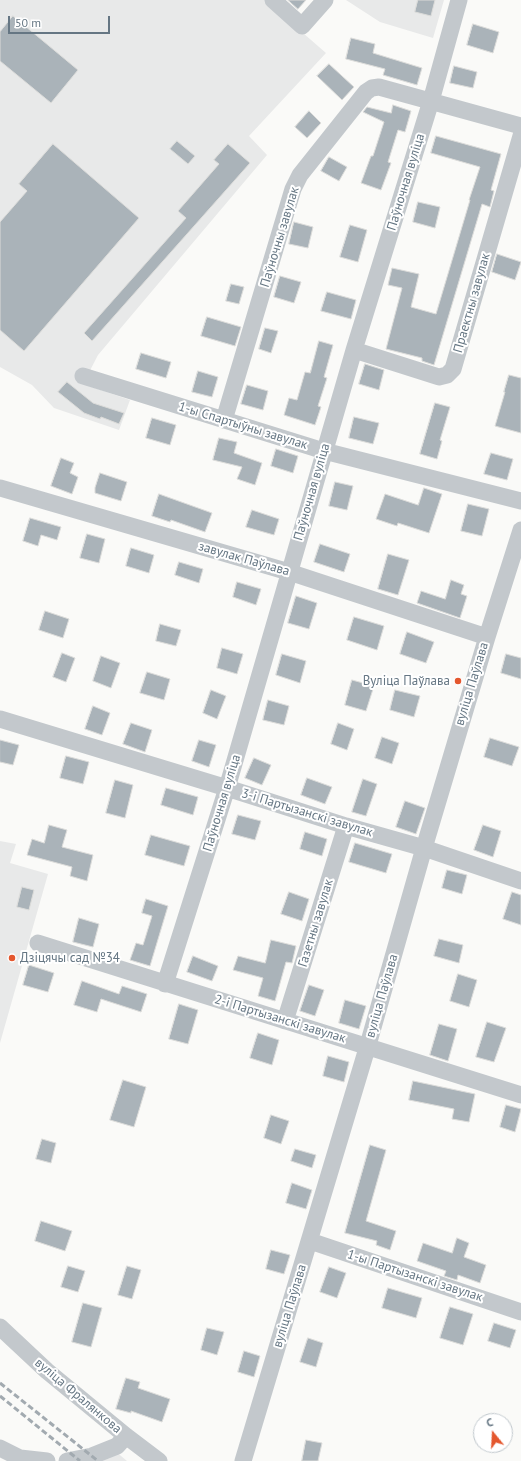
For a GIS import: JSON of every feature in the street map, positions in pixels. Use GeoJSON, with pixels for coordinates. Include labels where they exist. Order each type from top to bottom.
{"type":"FeatureCollection","features":[{"type":"Feature","properties":{"kind":"street"},"geometry":{"type":"LineString","coordinates":[[272,0],[302,26],[325,0]]}},
{"type":"Feature","properties":{"kind":"street","name":"Паўночная вуліца"},"geometry":{"type":"LineString","coordinates":[[165,984],[227,788],[324,451],[431,101],[459,0]]}},
{"type":"Feature","properties":{"kind":"street","name":"Паўночны завулак"},"geometry":{"type":"LineString","coordinates":[[224,420],[293,189],[300,175],[366,92],[372,88],[379,87],[431,101]]}},
{"type":"Feature","properties":{"kind":"street"},"geometry":{"type":"LineString","coordinates":[[431,101],[521,126]]}},
{"type":"Feature","properties":{"kind":"street","name":"Праектны завулак"},"geometry":{"type":"LineString","coordinates":[[354,350],[439,377],[447,375],[453,369],[521,136]]}},
{"type":"Feature","properties":{"kind":"street","name":"1-ы Спартыўны завулак"},"geometry":{"type":"LineString","coordinates":[[83,376],[324,451],[521,501]]}},
{"type":"Feature","properties":{"kind":"street","name":"завулак Паўлава"},"geometry":{"type":"LineString","coordinates":[[0,488],[289,572],[486,637]]}},
{"type":"Feature","properties":{"kind":"street","name":"вуліца Паўлава"},"geometry":{"type":"LineString","coordinates":[[243,1461],[368,1045],[486,637],[521,530]]}},
{"type":"Feature","properties":{"kind":"street","name":"3-і Партызанскі завулак"},"geometry":{"type":"LineString","coordinates":[[0,719],[346,826],[424,848],[521,881]]}},
{"type":"Feature","properties":{"kind":"street","name":"Газетны завулак"},"geometry":{"type":"LineString","coordinates":[[285,1021],[346,826]]}},
{"type":"Feature","properties":{"kind":"street","name":"2-і Партызанскі завулак"},"geometry":{"type":"LineString","coordinates":[[38,943],[165,984],[368,1045],[521,1095]]}},
{"type":"Feature","properties":{"kind":"street","name":"1-ы Партызанскі завулак"},"geometry":{"type":"LineString","coordinates":[[310,1241],[521,1312]]}},
{"type":"Feature","properties":{"kind":"street","name":"вуліца Фралянкова"},"geometry":{"type":"LineString","coordinates":[[0,1327],[47,1371],[159,1461]]}},
{"type":"Feature","properties":{"kind":"street"},"geometry":{"type":"LineString","coordinates":[[67,1461],[92,1456],[117,1446],[126,1436]]}},
{"type":"Feature","properties":{"kind":"street"},"geometry":{"type":"LineString","coordinates":[[0,1448],[20,1458],[47,1461]]}},
{"type":"Feature","properties":{"kind":"shaded area"},"geometry":{"type":"Polygon","coordinates":[[[0,0],[265,0],[326,53],[249,136],[267,155],[98,355],[83,384],[130,400],[119,430],[54,408],[32,385],[0,367],[0,0]]]}},
{"type":"Feature","properties":{"kind":"shaded area"},"geometry":{"type":"Polygon","coordinates":[[[346,0],[444,0],[433,38],[380,22],[346,0]]]}},
{"type":"Feature","properties":{"kind":"shaded area","name":"Дзіцячы сад №34"},"geometry":{"type":"Polygon","coordinates":[[[0,841],[16,844],[10,863],[48,874],[0,1043],[0,841]]]}},
{"type":"Feature","properties":{"kind":"shaded area"},"geometry":{"type":"Polygon","coordinates":[[[108,1445],[127,1461],[99,1461],[108,1445]]]}},
{"type":"Feature","properties":{"kind":"building"},"geometry":{"type":"Polygon","coordinates":[[[288,0],[306,0],[298,9],[288,0]]]}},
{"type":"Feature","properties":{"kind":"building"},"geometry":{"type":"Polygon","coordinates":[[[418,0],[435,0],[431,16],[415,12],[418,0]]]}},
{"type":"Feature","properties":{"kind":"building"},"geometry":{"type":"Polygon","coordinates":[[[13,16],[78,70],[51,103],[0,61],[0,32],[13,16]]]}},
{"type":"Feature","properties":{"kind":"building"},"geometry":{"type":"Polygon","coordinates":[[[473,24],[499,32],[493,53],[467,45],[473,24]]]}},
{"type":"Feature","properties":{"kind":"building"},"geometry":{"type":"Polygon","coordinates":[[[351,38],[375,44],[373,53],[422,68],[417,85],[383,75],[385,69],[346,59],[351,38]]]}},
{"type":"Feature","properties":{"kind":"building"},"geometry":{"type":"Polygon","coordinates":[[[329,64],[354,87],[342,100],[317,76],[329,64]]]}},
{"type":"Feature","properties":{"kind":"building"},"geometry":{"type":"Polygon","coordinates":[[[454,66],[477,72],[473,88],[450,83],[454,66]]]}},
{"type":"Feature","properties":{"kind":"building"},"geometry":{"type":"Polygon","coordinates":[[[393,105],[411,111],[405,132],[398,130],[388,162],[391,163],[381,190],[361,183],[371,156],[373,156],[384,122],[363,112],[367,107],[391,113],[393,105]]]}},
{"type":"Feature","properties":{"kind":"building"},"geometry":{"type":"Polygon","coordinates":[[[309,111],[321,123],[307,138],[295,127],[309,111]]]}},
{"type":"Feature","properties":{"kind":"building"},"geometry":{"type":"Polygon","coordinates":[[[436,136],[501,154],[491,190],[494,191],[490,207],[482,204],[434,365],[422,361],[422,358],[386,349],[402,288],[388,285],[392,268],[419,274],[411,307],[436,314],[480,167],[431,153],[436,136]]]}},
{"type":"Feature","properties":{"kind":"building"},"geometry":{"type":"Polygon","coordinates":[[[177,141],[195,156],[188,164],[170,149],[177,141]]]}},
{"type":"Feature","properties":{"kind":"building"},"geometry":{"type":"Polygon","coordinates":[[[53,144],[139,218],[24,351],[0,330],[0,222],[27,191],[19,184],[53,144]]]}},
{"type":"Feature","properties":{"kind":"building"},"geometry":{"type":"Polygon","coordinates":[[[228,144],[250,163],[92,341],[84,333],[186,218],[178,211],[219,164],[214,160],[228,144]]]}},
{"type":"Feature","properties":{"kind":"building"},"geometry":{"type":"Polygon","coordinates":[[[329,157],[347,167],[339,181],[321,171],[329,157]]]}},
{"type":"Feature","properties":{"kind":"building"},"geometry":{"type":"Polygon","coordinates":[[[418,202],[440,207],[435,228],[413,222],[418,202]]]}},
{"type":"Feature","properties":{"kind":"building"},"geometry":{"type":"Polygon","coordinates":[[[294,222],[313,227],[308,248],[289,244],[294,222]]]}},
{"type":"Feature","properties":{"kind":"building"},"geometry":{"type":"Polygon","coordinates":[[[350,225],[367,230],[358,262],[340,257],[350,225]]]}},
{"type":"Feature","properties":{"kind":"building"},"geometry":{"type":"Polygon","coordinates":[[[497,254],[521,262],[515,280],[492,272],[497,254]]]}},
{"type":"Feature","properties":{"kind":"building"},"geometry":{"type":"Polygon","coordinates":[[[280,276],[301,282],[294,303],[274,297],[280,276]]]}},
{"type":"Feature","properties":{"kind":"building"},"geometry":{"type":"Polygon","coordinates":[[[231,284],[244,287],[239,304],[226,301],[231,284]]]}},
{"type":"Feature","properties":{"kind":"building"},"geometry":{"type":"Polygon","coordinates":[[[327,292],[356,300],[351,319],[321,311],[327,292]]]}},
{"type":"Feature","properties":{"kind":"building"},"geometry":{"type":"Polygon","coordinates":[[[207,317],[241,327],[235,346],[201,336],[207,317]]]}},
{"type":"Feature","properties":{"kind":"building"},"geometry":{"type":"Polygon","coordinates":[[[265,328],[278,331],[271,353],[259,349],[265,328]]]}},
{"type":"Feature","properties":{"kind":"building"},"geometry":{"type":"Polygon","coordinates":[[[319,341],[333,345],[324,377],[327,378],[318,406],[321,407],[315,425],[284,415],[289,398],[297,400],[305,372],[310,373],[319,341]]]}},
{"type":"Feature","properties":{"kind":"building"},"geometry":{"type":"Polygon","coordinates":[[[141,353],[171,362],[166,378],[136,369],[141,353]]]}},
{"type":"Feature","properties":{"kind":"building"},"geometry":{"type":"Polygon","coordinates":[[[365,364],[384,370],[379,390],[359,384],[365,364]]]}},
{"type":"Feature","properties":{"kind":"building"},"geometry":{"type":"Polygon","coordinates":[[[198,371],[218,377],[212,397],[192,392],[198,371]]]}},
{"type":"Feature","properties":{"kind":"building"},"geometry":{"type":"Polygon","coordinates":[[[509,375],[521,378],[521,433],[495,426],[509,375]]]}},
{"type":"Feature","properties":{"kind":"building"},"geometry":{"type":"Polygon","coordinates":[[[67,382],[93,403],[124,413],[119,424],[101,417],[100,419],[84,413],[58,392],[67,382]]]}},
{"type":"Feature","properties":{"kind":"building"},"geometry":{"type":"Polygon","coordinates":[[[247,385],[268,391],[263,410],[241,404],[247,385]]]}},
{"type":"Feature","properties":{"kind":"building"},"geometry":{"type":"Polygon","coordinates":[[[435,403],[450,407],[440,440],[442,441],[437,459],[420,454],[435,403]]]}},
{"type":"Feature","properties":{"kind":"building"},"geometry":{"type":"Polygon","coordinates":[[[354,417],[379,423],[373,444],[349,438],[354,417]]]}},
{"type":"Feature","properties":{"kind":"building"},"geometry":{"type":"Polygon","coordinates":[[[152,418],[176,425],[170,445],[146,438],[152,418]]]}},
{"type":"Feature","properties":{"kind":"building"},"geometry":{"type":"Polygon","coordinates":[[[219,438],[237,442],[234,453],[262,463],[255,485],[237,479],[242,467],[213,460],[219,438]]]}},
{"type":"Feature","properties":{"kind":"building"},"geometry":{"type":"Polygon","coordinates":[[[276,449],[298,456],[293,473],[271,466],[276,449]]]}},
{"type":"Feature","properties":{"kind":"building"},"geometry":{"type":"Polygon","coordinates":[[[491,453],[513,459],[507,480],[484,474],[491,453]]]}},
{"type":"Feature","properties":{"kind":"building"},"geometry":{"type":"Polygon","coordinates":[[[61,458],[74,463],[70,473],[78,477],[72,494],[51,486],[61,458]]]}},
{"type":"Feature","properties":{"kind":"building"},"geometry":{"type":"Polygon","coordinates":[[[100,473],[127,482],[121,501],[95,493],[95,488],[100,473]]]}},
{"type":"Feature","properties":{"kind":"building"},"geometry":{"type":"Polygon","coordinates":[[[335,482],[353,486],[347,510],[329,506],[335,482]]]}},
{"type":"Feature","properties":{"kind":"building"},"geometry":{"type":"Polygon","coordinates":[[[424,488],[442,494],[429,533],[398,523],[397,526],[376,519],[385,494],[418,505],[424,488]]]}},
{"type":"Feature","properties":{"kind":"building"},"geometry":{"type":"Polygon","coordinates":[[[159,494],[212,513],[205,532],[171,520],[170,522],[152,516],[159,494]]]}},
{"type":"Feature","properties":{"kind":"building"},"geometry":{"type":"Polygon","coordinates":[[[468,504],[489,509],[482,536],[461,531],[468,504]]]}},
{"type":"Feature","properties":{"kind":"building"},"geometry":{"type":"Polygon","coordinates":[[[252,510],[279,519],[274,535],[246,527],[252,510]]]}},
{"type":"Feature","properties":{"kind":"building"},"geometry":{"type":"Polygon","coordinates":[[[30,518],[61,527],[57,540],[41,535],[38,546],[23,541],[30,518]]]}},
{"type":"Feature","properties":{"kind":"building"},"geometry":{"type":"Polygon","coordinates":[[[87,534],[105,539],[99,563],[80,558],[87,534]]]}},
{"type":"Feature","properties":{"kind":"building"},"geometry":{"type":"Polygon","coordinates":[[[320,544],[350,554],[344,572],[314,562],[320,544]]]}},
{"type":"Feature","properties":{"kind":"building"},"geometry":{"type":"Polygon","coordinates":[[[131,548],[154,555],[149,573],[126,566],[131,548]]]}},
{"type":"Feature","properties":{"kind":"building"},"geometry":{"type":"Polygon","coordinates":[[[388,554],[409,560],[398,595],[378,589],[388,554]]]}},
{"type":"Feature","properties":{"kind":"building"},"geometry":{"type":"Polygon","coordinates":[[[179,562],[203,569],[199,583],[175,575],[179,562]]]}},
{"type":"Feature","properties":{"kind":"building"},"geometry":{"type":"Polygon","coordinates":[[[451,580],[464,585],[461,594],[467,596],[460,618],[417,603],[421,591],[445,599],[451,580]]]}},
{"type":"Feature","properties":{"kind":"building"},"geometry":{"type":"Polygon","coordinates":[[[237,582],[261,589],[256,605],[233,597],[237,582]]]}},
{"type":"Feature","properties":{"kind":"building"},"geometry":{"type":"Polygon","coordinates":[[[296,596],[317,603],[309,629],[288,623],[296,596]]]}},
{"type":"Feature","properties":{"kind":"building"},"geometry":{"type":"Polygon","coordinates":[[[45,611],[69,619],[63,638],[39,630],[45,611]]]}},
{"type":"Feature","properties":{"kind":"building"},"geometry":{"type":"Polygon","coordinates":[[[354,617],[384,626],[377,650],[347,640],[354,617]]]}},
{"type":"Feature","properties":{"kind":"building"},"geometry":{"type":"Polygon","coordinates":[[[160,624],[181,630],[176,646],[156,641],[160,624]]]}},
{"type":"Feature","properties":{"kind":"building"},"geometry":{"type":"Polygon","coordinates":[[[407,632],[434,642],[426,663],[400,654],[407,632]]]}},
{"type":"Feature","properties":{"kind":"building"},"geometry":{"type":"Polygon","coordinates":[[[222,648],[243,654],[237,674],[217,668],[222,648]]]}},
{"type":"Feature","properties":{"kind":"building"},"geometry":{"type":"Polygon","coordinates":[[[62,653],[75,658],[66,682],[53,677],[62,653]]]}},
{"type":"Feature","properties":{"kind":"building"},"geometry":{"type":"Polygon","coordinates":[[[282,654],[306,661],[300,683],[276,675],[282,654]]]}},
{"type":"Feature","properties":{"kind":"building"},"geometry":{"type":"Polygon","coordinates":[[[506,654],[521,658],[521,679],[501,673],[506,654]]]}},
{"type":"Feature","properties":{"kind":"building"},"geometry":{"type":"Polygon","coordinates":[[[101,656],[120,663],[111,688],[93,681],[101,656]]]}},
{"type":"Feature","properties":{"kind":"building"},"geometry":{"type":"Polygon","coordinates":[[[147,672],[170,679],[164,700],[140,693],[147,672]]]}},
{"type":"Feature","properties":{"kind":"building"},"geometry":{"type":"Polygon","coordinates":[[[352,680],[374,686],[366,711],[345,705],[352,680]]]}},
{"type":"Feature","properties":{"kind":"building"},"geometry":{"type":"Polygon","coordinates":[[[211,690],[226,696],[217,719],[203,713],[211,690]]]}},
{"type":"Feature","properties":{"kind":"building"},"geometry":{"type":"Polygon","coordinates":[[[395,690],[420,696],[414,717],[390,710],[395,690]]]}},
{"type":"Feature","properties":{"kind":"building"},"geometry":{"type":"Polygon","coordinates":[[[268,700],[289,706],[284,725],[263,720],[268,700]]]}},
{"type":"Feature","properties":{"kind":"building"},"geometry":{"type":"Polygon","coordinates":[[[93,706],[110,713],[102,735],[85,729],[93,706]]]}},
{"type":"Feature","properties":{"kind":"building"},"geometry":{"type":"Polygon","coordinates":[[[131,723],[152,730],[145,752],[123,744],[131,723]]]}},
{"type":"Feature","properties":{"kind":"building"},"geometry":{"type":"Polygon","coordinates":[[[338,723],[354,729],[347,750],[331,744],[338,723]]]}},
{"type":"Feature","properties":{"kind":"building"},"geometry":{"type":"Polygon","coordinates":[[[382,737],[399,743],[392,764],[375,758],[382,737]]]}},
{"type":"Feature","properties":{"kind":"building"},"geometry":{"type":"Polygon","coordinates":[[[490,738],[519,747],[512,766],[484,757],[490,738]]]}},
{"type":"Feature","properties":{"kind":"building"},"geometry":{"type":"Polygon","coordinates":[[[0,740],[19,745],[13,765],[0,762],[0,740]]]}},
{"type":"Feature","properties":{"kind":"building"},"geometry":{"type":"Polygon","coordinates":[[[199,740],[216,745],[209,767],[192,761],[199,740]]]}},
{"type":"Feature","properties":{"kind":"building"},"geometry":{"type":"Polygon","coordinates":[[[66,756],[89,762],[83,784],[60,778],[66,756]]]}},
{"type":"Feature","properties":{"kind":"building"},"geometry":{"type":"Polygon","coordinates":[[[254,758],[271,765],[262,785],[245,778],[254,758]]]}},
{"type":"Feature","properties":{"kind":"building"},"geometry":{"type":"Polygon","coordinates":[[[307,778],[332,787],[325,804],[301,795],[307,778]]]}},
{"type":"Feature","properties":{"kind":"building"},"geometry":{"type":"Polygon","coordinates":[[[363,779],[377,784],[366,816],[352,812],[363,779]]]}},
{"type":"Feature","properties":{"kind":"building"},"geometry":{"type":"Polygon","coordinates":[[[115,780],[133,785],[125,818],[106,813],[115,780]]]}},
{"type":"Feature","properties":{"kind":"building"},"geometry":{"type":"Polygon","coordinates":[[[166,788],[198,797],[193,815],[161,805],[166,788]]]}},
{"type":"Feature","properties":{"kind":"building"},"geometry":{"type":"Polygon","coordinates":[[[405,801],[425,808],[416,834],[396,827],[405,801]]]}},
{"type":"Feature","properties":{"kind":"building"},"geometry":{"type":"Polygon","coordinates":[[[238,815],[261,821],[255,840],[232,834],[238,815]]]}},
{"type":"Feature","properties":{"kind":"building"},"geometry":{"type":"Polygon","coordinates":[[[49,825],[67,830],[62,847],[93,855],[87,881],[70,876],[72,867],[27,855],[32,839],[44,843],[49,825]]]}},
{"type":"Feature","properties":{"kind":"building"},"geometry":{"type":"Polygon","coordinates":[[[483,825],[501,831],[493,857],[474,850],[483,825]]]}},
{"type":"Feature","properties":{"kind":"building"},"geometry":{"type":"Polygon","coordinates":[[[305,832],[327,839],[322,856],[300,849],[305,832]]]}},
{"type":"Feature","properties":{"kind":"building"},"geometry":{"type":"Polygon","coordinates":[[[151,835],[190,846],[184,866],[145,855],[151,835]]]}},
{"type":"Feature","properties":{"kind":"building"},"geometry":{"type":"Polygon","coordinates":[[[355,843],[392,854],[386,873],[349,862],[355,843]]]}},
{"type":"Feature","properties":{"kind":"building"},"geometry":{"type":"Polygon","coordinates":[[[447,870],[467,875],[462,894],[442,888],[447,870]]]}},
{"type":"Feature","properties":{"kind":"building"},"geometry":{"type":"Polygon","coordinates":[[[22,887],[34,890],[29,910],[17,907],[22,887]]]}},
{"type":"Feature","properties":{"kind":"building"},"geometry":{"type":"Polygon","coordinates":[[[289,892],[309,899],[302,921],[281,914],[289,892]]]}},
{"type":"Feature","properties":{"kind":"building"},"geometry":{"type":"Polygon","coordinates":[[[512,892],[521,895],[521,925],[503,919],[512,892]]]}},
{"type":"Feature","properties":{"kind":"building"},"geometry":{"type":"Polygon","coordinates":[[[146,899],[168,906],[150,966],[130,960],[136,943],[143,945],[152,916],[142,913],[146,899]]]}},
{"type":"Feature","properties":{"kind":"building"},"geometry":{"type":"Polygon","coordinates":[[[79,918],[99,924],[93,947],[73,942],[79,918]]]}},
{"type":"Feature","properties":{"kind":"building"},"geometry":{"type":"Polygon","coordinates":[[[439,939],[463,945],[459,963],[434,956],[439,939]]]}},
{"type":"Feature","properties":{"kind":"building"},"geometry":{"type":"Polygon","coordinates":[[[271,940],[296,946],[292,963],[286,962],[275,1001],[258,996],[263,978],[233,970],[238,956],[265,963],[271,940]]]}},
{"type":"Feature","properties":{"kind":"building"},"geometry":{"type":"Polygon","coordinates":[[[193,956],[218,966],[212,981],[187,972],[193,956]]]}},
{"type":"Feature","properties":{"kind":"building"},"geometry":{"type":"Polygon","coordinates":[[[29,965],[54,973],[48,992],[23,985],[29,965]]]}},
{"type":"Feature","properties":{"kind":"building"},"geometry":{"type":"Polygon","coordinates":[[[458,974],[477,980],[469,1007],[450,1001],[458,974]]]}},
{"type":"Feature","properties":{"kind":"building"},"geometry":{"type":"Polygon","coordinates":[[[82,981],[119,994],[122,986],[147,994],[141,1012],[101,999],[97,1012],[74,1005],[82,981]]]}},
{"type":"Feature","properties":{"kind":"building"},"geometry":{"type":"Polygon","coordinates":[[[309,985],[324,990],[315,1016],[300,1011],[309,985]]]}},
{"type":"Feature","properties":{"kind":"building"},"geometry":{"type":"Polygon","coordinates":[[[345,1000],[366,1006],[359,1029],[339,1023],[345,1000]]]}},
{"type":"Feature","properties":{"kind":"building"},"geometry":{"type":"Polygon","coordinates":[[[179,1004],[198,1010],[188,1044],[169,1039],[179,1004]]]}},
{"type":"Feature","properties":{"kind":"building"},"geometry":{"type":"Polygon","coordinates":[[[487,1022],[506,1028],[494,1062],[476,1057],[487,1022]]]}},
{"type":"Feature","properties":{"kind":"building"},"geometry":{"type":"Polygon","coordinates":[[[439,1024],[457,1029],[448,1061],[430,1055],[439,1024]]]}},
{"type":"Feature","properties":{"kind":"building"},"geometry":{"type":"Polygon","coordinates":[[[258,1033],[279,1040],[272,1065],[250,1058],[258,1033]]]}},
{"type":"Feature","properties":{"kind":"building"},"geometry":{"type":"Polygon","coordinates":[[[328,1056],[349,1062],[344,1082],[323,1076],[328,1056]]]}},
{"type":"Feature","properties":{"kind":"building"},"geometry":{"type":"Polygon","coordinates":[[[123,1080],[146,1087],[134,1127],[110,1120],[123,1080]]]}},
{"type":"Feature","properties":{"kind":"building"},"geometry":{"type":"Polygon","coordinates":[[[413,1081],[475,1094],[469,1122],[452,1119],[454,1109],[409,1100],[413,1081]]]}},
{"type":"Feature","properties":{"kind":"building"},"geometry":{"type":"Polygon","coordinates":[[[506,1105],[521,1109],[515,1132],[500,1127],[506,1105]]]}},
{"type":"Feature","properties":{"kind":"building"},"geometry":{"type":"Polygon","coordinates":[[[271,1115],[289,1121],[281,1144],[264,1138],[271,1115]]]}},
{"type":"Feature","properties":{"kind":"building"},"geometry":{"type":"Polygon","coordinates":[[[42,1139],[56,1143],[51,1163],[36,1159],[42,1139]]]}},
{"type":"Feature","properties":{"kind":"building"},"geometry":{"type":"Polygon","coordinates":[[[370,1145],[386,1150],[366,1221],[396,1231],[390,1250],[376,1245],[377,1241],[345,1233],[370,1145]]]}},
{"type":"Feature","properties":{"kind":"building"},"geometry":{"type":"Polygon","coordinates":[[[295,1149],[316,1155],[312,1168],[291,1161],[295,1149]]]}},
{"type":"Feature","properties":{"kind":"building"},"geometry":{"type":"Polygon","coordinates":[[[292,1183],[312,1190],[306,1209],[286,1203],[292,1183]]]}},
{"type":"Feature","properties":{"kind":"building"},"geometry":{"type":"Polygon","coordinates":[[[41,1221],[72,1231],[65,1251],[35,1241],[41,1221]]]}},
{"type":"Feature","properties":{"kind":"building"},"geometry":{"type":"Polygon","coordinates":[[[457,1238],[469,1243],[464,1257],[486,1265],[480,1283],[458,1275],[457,1280],[444,1276],[446,1271],[417,1261],[423,1243],[452,1253],[457,1238]]]}},
{"type":"Feature","properties":{"kind":"building"},"geometry":{"type":"Polygon","coordinates":[[[271,1250],[290,1255],[284,1274],[266,1269],[271,1250]]]}},
{"type":"Feature","properties":{"kind":"building"},"geometry":{"type":"Polygon","coordinates":[[[68,1266],[85,1271],[78,1292],[61,1287],[68,1266]]]}},
{"type":"Feature","properties":{"kind":"building"},"geometry":{"type":"Polygon","coordinates":[[[127,1266],[141,1270],[132,1299],[118,1295],[127,1266]]]}},
{"type":"Feature","properties":{"kind":"building"},"geometry":{"type":"Polygon","coordinates":[[[329,1267],[346,1273],[337,1298],[320,1292],[329,1267]]]}},
{"type":"Feature","properties":{"kind":"building"},"geometry":{"type":"Polygon","coordinates":[[[388,1288],[422,1298],[416,1318],[382,1308],[388,1288]]]}},
{"type":"Feature","properties":{"kind":"building"},"geometry":{"type":"Polygon","coordinates":[[[83,1303],[102,1308],[91,1347],[72,1342],[83,1303]]]}},
{"type":"Feature","properties":{"kind":"building"},"geometry":{"type":"Polygon","coordinates":[[[450,1307],[473,1314],[463,1345],[440,1338],[450,1307]]]}},
{"type":"Feature","properties":{"kind":"building"},"geometry":{"type":"Polygon","coordinates":[[[494,1323],[516,1330],[510,1348],[488,1341],[494,1323]]]}},
{"type":"Feature","properties":{"kind":"building"},"geometry":{"type":"Polygon","coordinates":[[[207,1328],[224,1332],[217,1355],[201,1350],[207,1328]]]}},
{"type":"Feature","properties":{"kind":"building"},"geometry":{"type":"Polygon","coordinates":[[[308,1338],[323,1343],[316,1367],[300,1362],[308,1338]]]}},
{"type":"Feature","properties":{"kind":"building"},"geometry":{"type":"Polygon","coordinates":[[[244,1351],[260,1356],[254,1377],[238,1372],[244,1351]]]}},
{"type":"Feature","properties":{"kind":"building"},"geometry":{"type":"Polygon","coordinates":[[[126,1378],[140,1382],[138,1388],[170,1399],[162,1422],[131,1411],[131,1413],[116,1409],[126,1378]]]}},
{"type":"Feature","properties":{"kind":"building"},"geometry":{"type":"Polygon","coordinates":[[[306,1440],[322,1443],[318,1461],[302,1461],[306,1440]]]}},
{"type":"Feature","properties":{"kind":"railway"},"geometry":{"type":"LineString","coordinates":[[0,1383],[98,1461]]}},
{"type":"Feature","properties":{"kind":"railway"},"geometry":{"type":"LineString","coordinates":[[0,1396],[80,1461]]}},
{"type":"Feature","properties":{"kind":"place","name":"Вуліца Паўлава"},"geometry":{"type":"Point","coordinates":[458,681]}},
{"type":"Feature","properties":{"kind":"place","name":"Дзіцячы сад №34"},"geometry":{"type":"Point","coordinates":[12,958]}}]}
